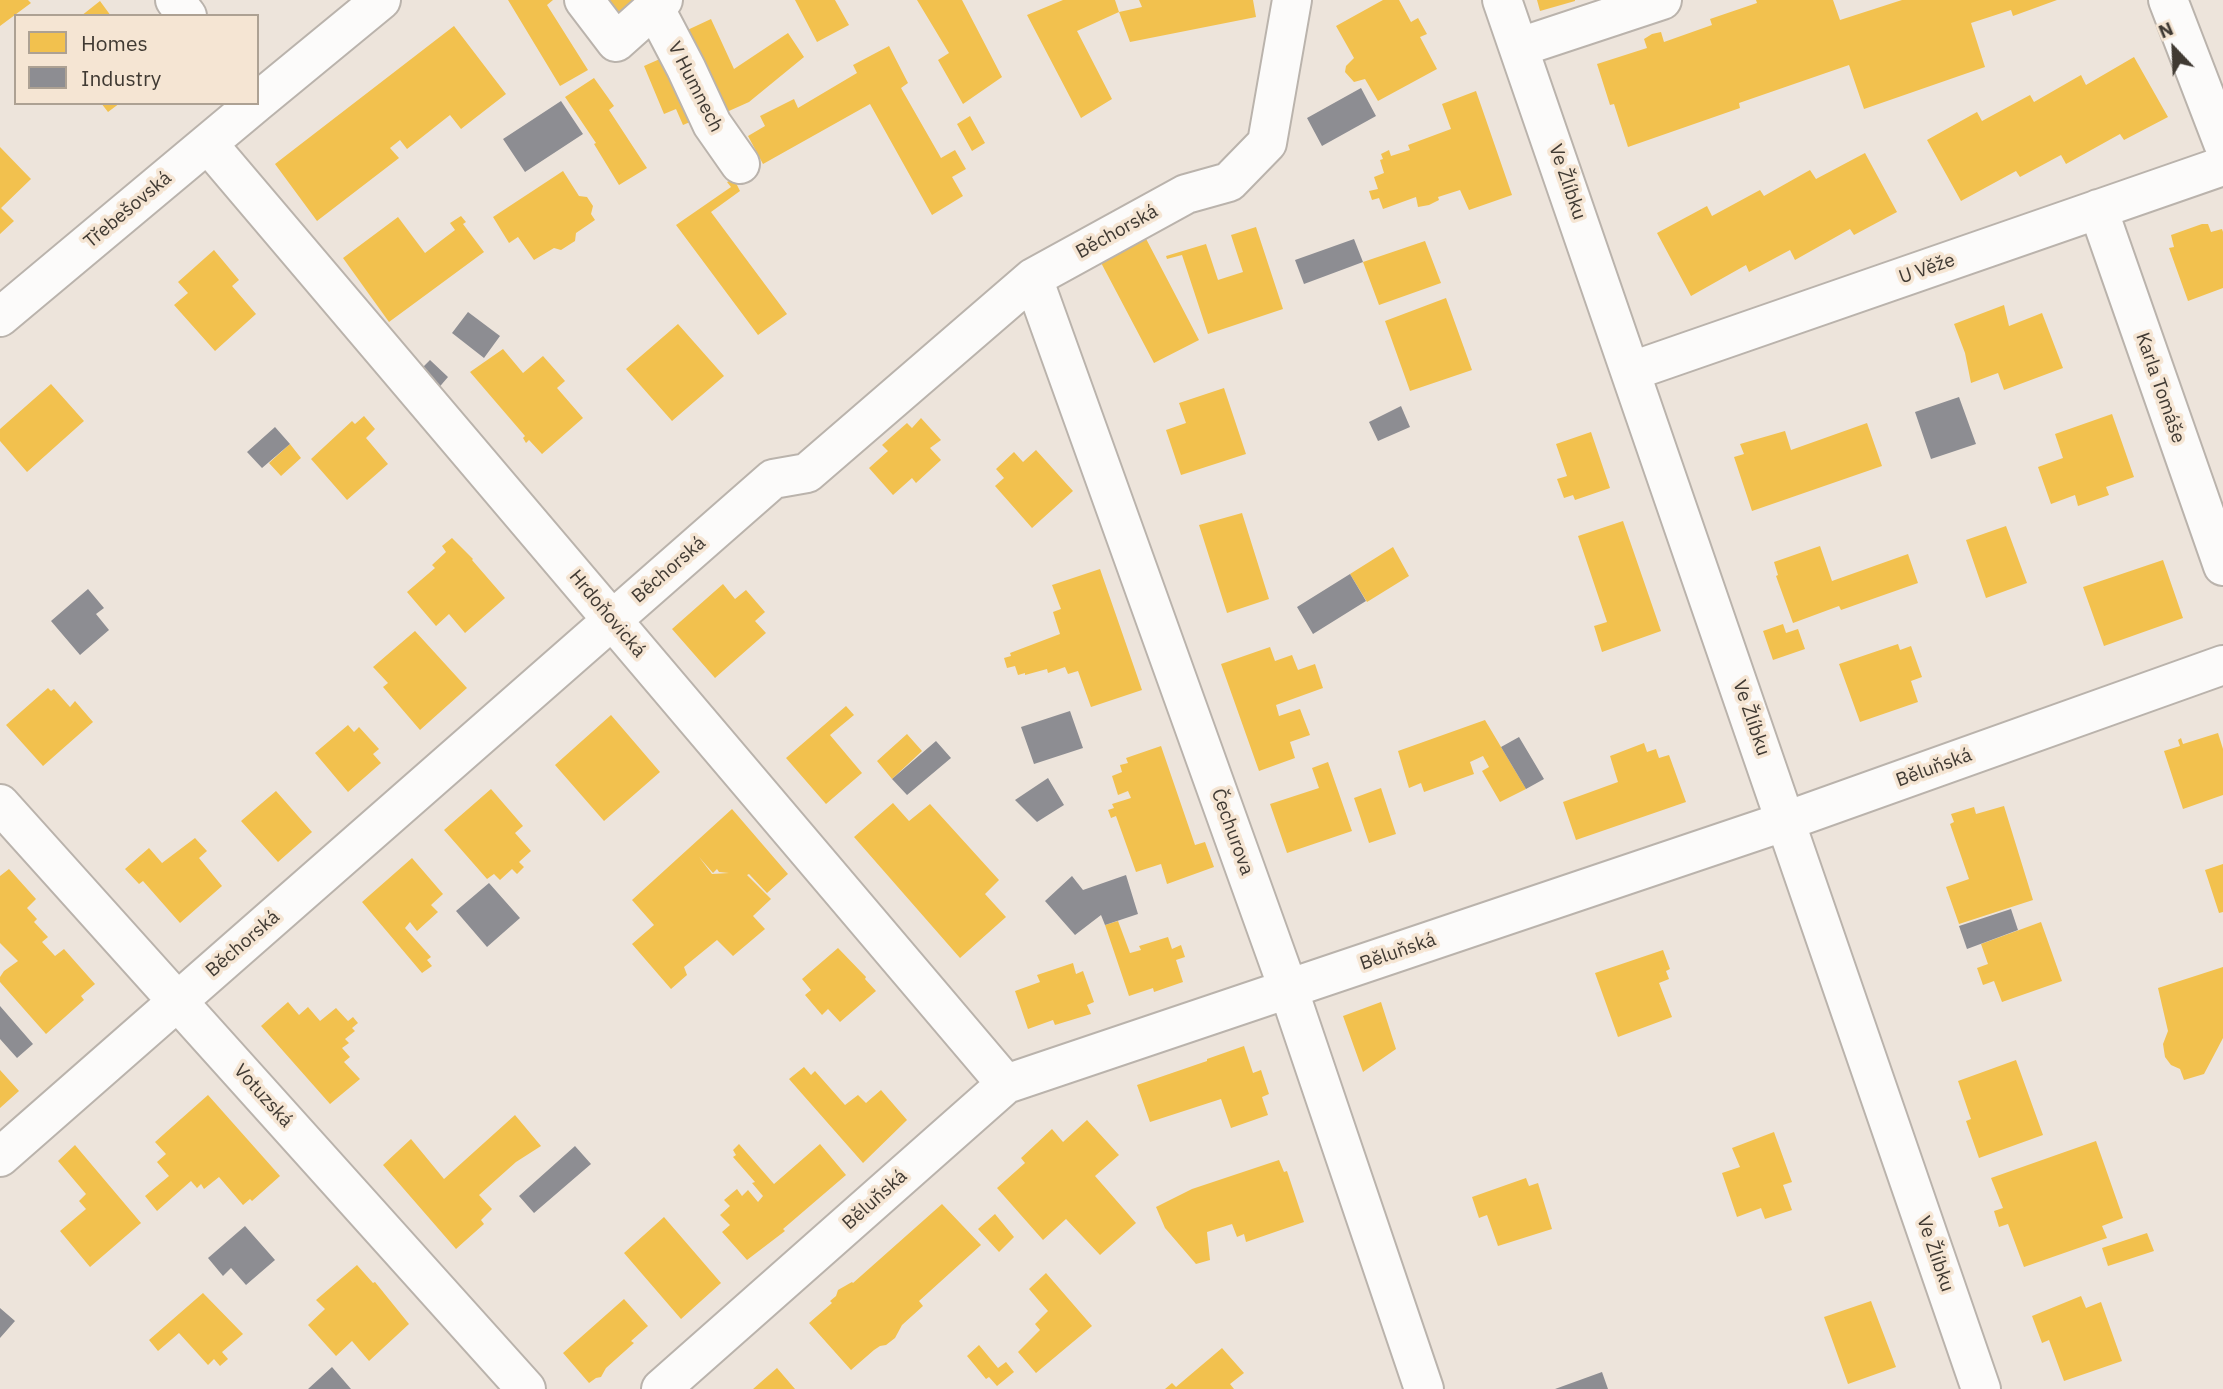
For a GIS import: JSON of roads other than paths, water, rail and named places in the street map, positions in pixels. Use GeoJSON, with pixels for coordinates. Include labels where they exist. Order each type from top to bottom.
{"type":"FeatureCollection","features":[{"type":"Feature","properties":{"kind":"street","name":"Třebešovská"},"geometry":{"type":"LineString","coordinates":[[259,101],[381,0]]}},
{"type":"Feature","properties":{"kind":"street","name":"V Humnech"},"geometry":{"type":"LineString","coordinates":[[584,0],[616,42],[658,4],[712,124],[740,164]]}},
{"type":"Feature","properties":{"kind":"street","name":"Běchorská"},"geometry":{"type":"LineString","coordinates":[[0,1157],[773,479],[807,473],[1033,278],[1186,194],[1229,182],[1267,143],[1292,0]]}},
{"type":"Feature","properties":{"kind":"street","name":"Ve Žlíbku"},"geometry":{"type":"LineString","coordinates":[[1502,0],[1981,1389]]}},
{"type":"Feature","properties":{"kind":"street"},"geometry":{"type":"LineString","coordinates":[[1520,47],[1662,0]]}},
{"type":"Feature","properties":{"kind":"street"},"geometry":{"type":"LineString","coordinates":[[2168,0],[2223,143]]}},
{"type":"Feature","properties":{"kind":"street","name":"Třebešovská"},"geometry":{"type":"LineString","coordinates":[[0,317],[254,105]]}},
{"type":"Feature","properties":{"kind":"street","name":"Hrdoňovická"},"geometry":{"type":"LineString","coordinates":[[208,144],[1006,1084]]}},
{"type":"Feature","properties":{"kind":"street","name":"U Věže"},"geometry":{"type":"LineString","coordinates":[[1632,371],[2223,166]]}},
{"type":"Feature","properties":{"kind":"street","name":"Karla Tomáše"},"geometry":{"type":"LineString","coordinates":[[2098,209],[2223,566]]}},
{"type":"Feature","properties":{"kind":"street","name":"Čechurova"},"geometry":{"type":"LineString","coordinates":[[1033,278],[1289,988],[1424,1389]]}},
{"type":"Feature","properties":{"kind":"street","name":"Běluňská"},"geometry":{"type":"LineString","coordinates":[[661,1389],[1006,1084],[1786,821],[2223,665]]}},
{"type":"Feature","properties":{"kind":"street","name":"Votuzská"},"geometry":{"type":"LineString","coordinates":[[0,803],[526,1389]]}}]}
